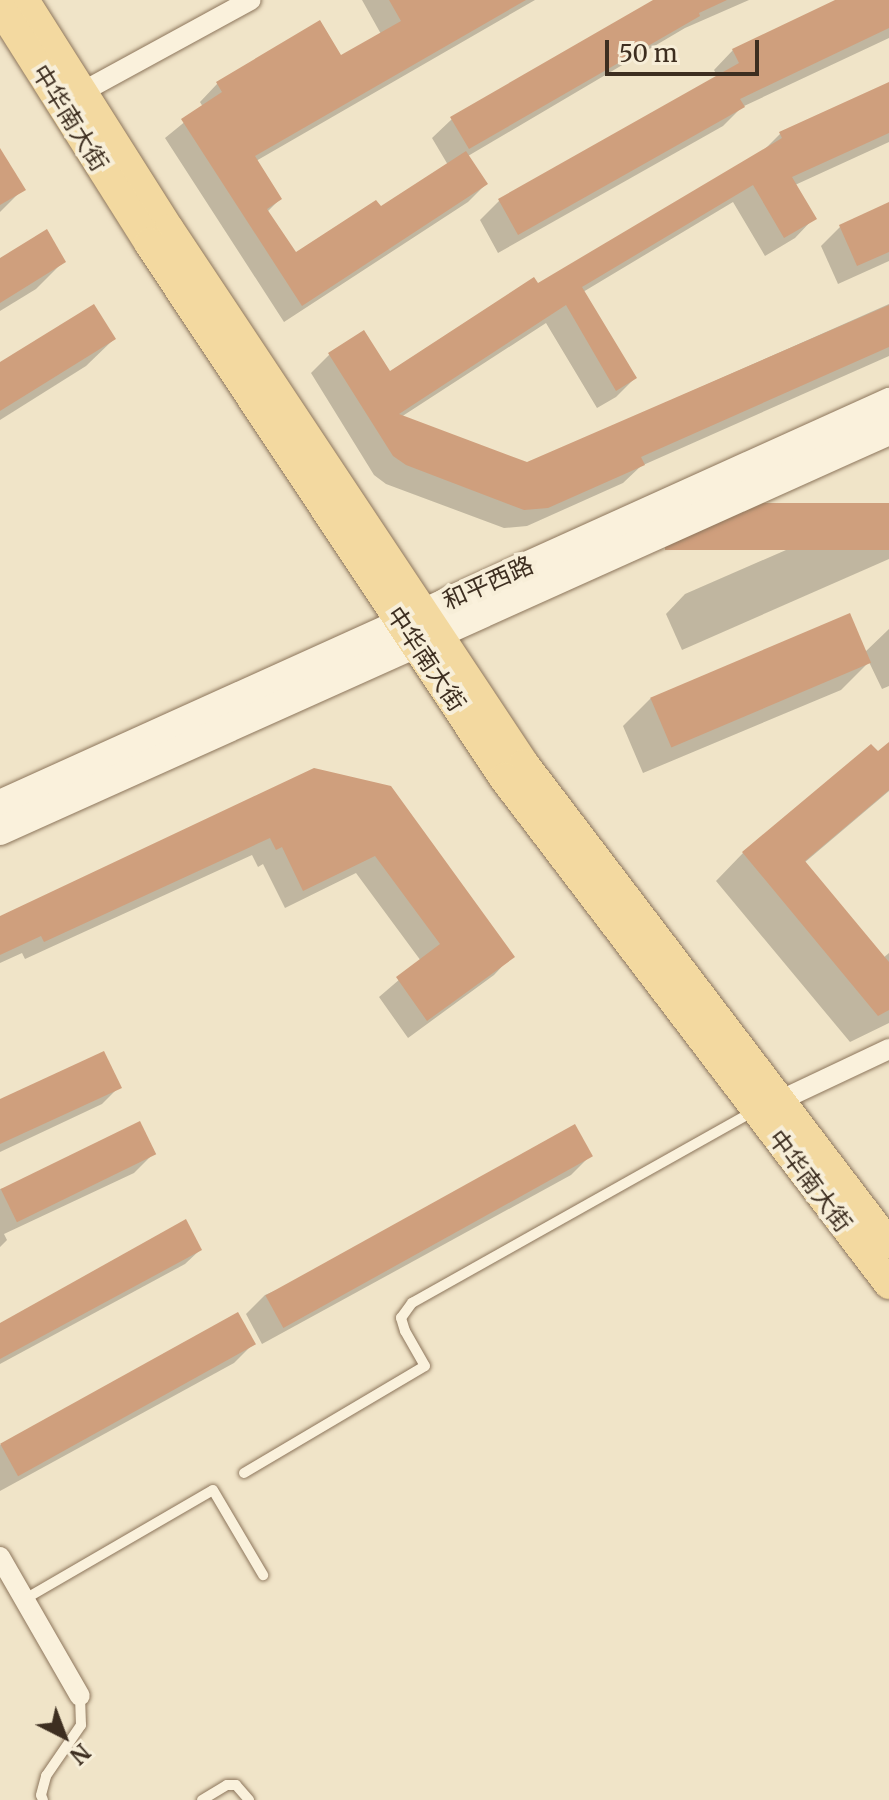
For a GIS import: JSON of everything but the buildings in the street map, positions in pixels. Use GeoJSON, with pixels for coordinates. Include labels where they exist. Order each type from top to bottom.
{"type":"FeatureCollection","features":[{"type":"Feature","properties":{"kind":"main road","name":"中华南大街"},"geometry":{"type":"LineString","coordinates":[[24,0],[420,628],[504,778],[767,1105],[889,1244]]}},
{"type":"Feature","properties":{"kind":"main road","name":"中华南大街"},"geometry":{"type":"LineString","coordinates":[[0,7],[149,243],[420,628]]}},
{"type":"Feature","properties":{"kind":"main road","name":"和平西路"},"geometry":{"type":"LineString","coordinates":[[0,831],[889,402]]}},
{"type":"Feature","properties":{"kind":"main road","name":"和平西路"},"geometry":{"type":"LineString","coordinates":[[0,804],[889,431]]}},
{"type":"Feature","properties":{"kind":"main road","name":"中华南大街"},"geometry":{"type":"LineString","coordinates":[[767,1105],[889,1284]]}},
{"type":"Feature","properties":{"kind":"street"},"geometry":{"type":"LineString","coordinates":[[82,92],[251,0]]}},
{"type":"Feature","properties":{"kind":"street"},"geometry":{"type":"LineString","coordinates":[[767,1105],[889,1049]]}},
{"type":"Feature","properties":{"kind":"street"},"geometry":{"type":"LineString","coordinates":[[0,1557],[80,1696]]}},
{"type":"Feature","properties":{"kind":"lane"},"geometry":{"type":"LineString","coordinates":[[244,1473],[425,1366],[401,1318],[412,1303],[767,1105]]}},
{"type":"Feature","properties":{"kind":"lane"},"geometry":{"type":"LineString","coordinates":[[25,1599],[213,1490],[263,1575]]}},
{"type":"Feature","properties":{"kind":"lane"},"geometry":{"type":"LineString","coordinates":[[43,1800],[41,1795],[46,1776],[81,1725],[80,1696]]}},
{"type":"Feature","properties":{"kind":"lane"},"geometry":{"type":"LineString","coordinates":[[202,1800],[227,1785],[236,1785],[249,1800]]}}]}
